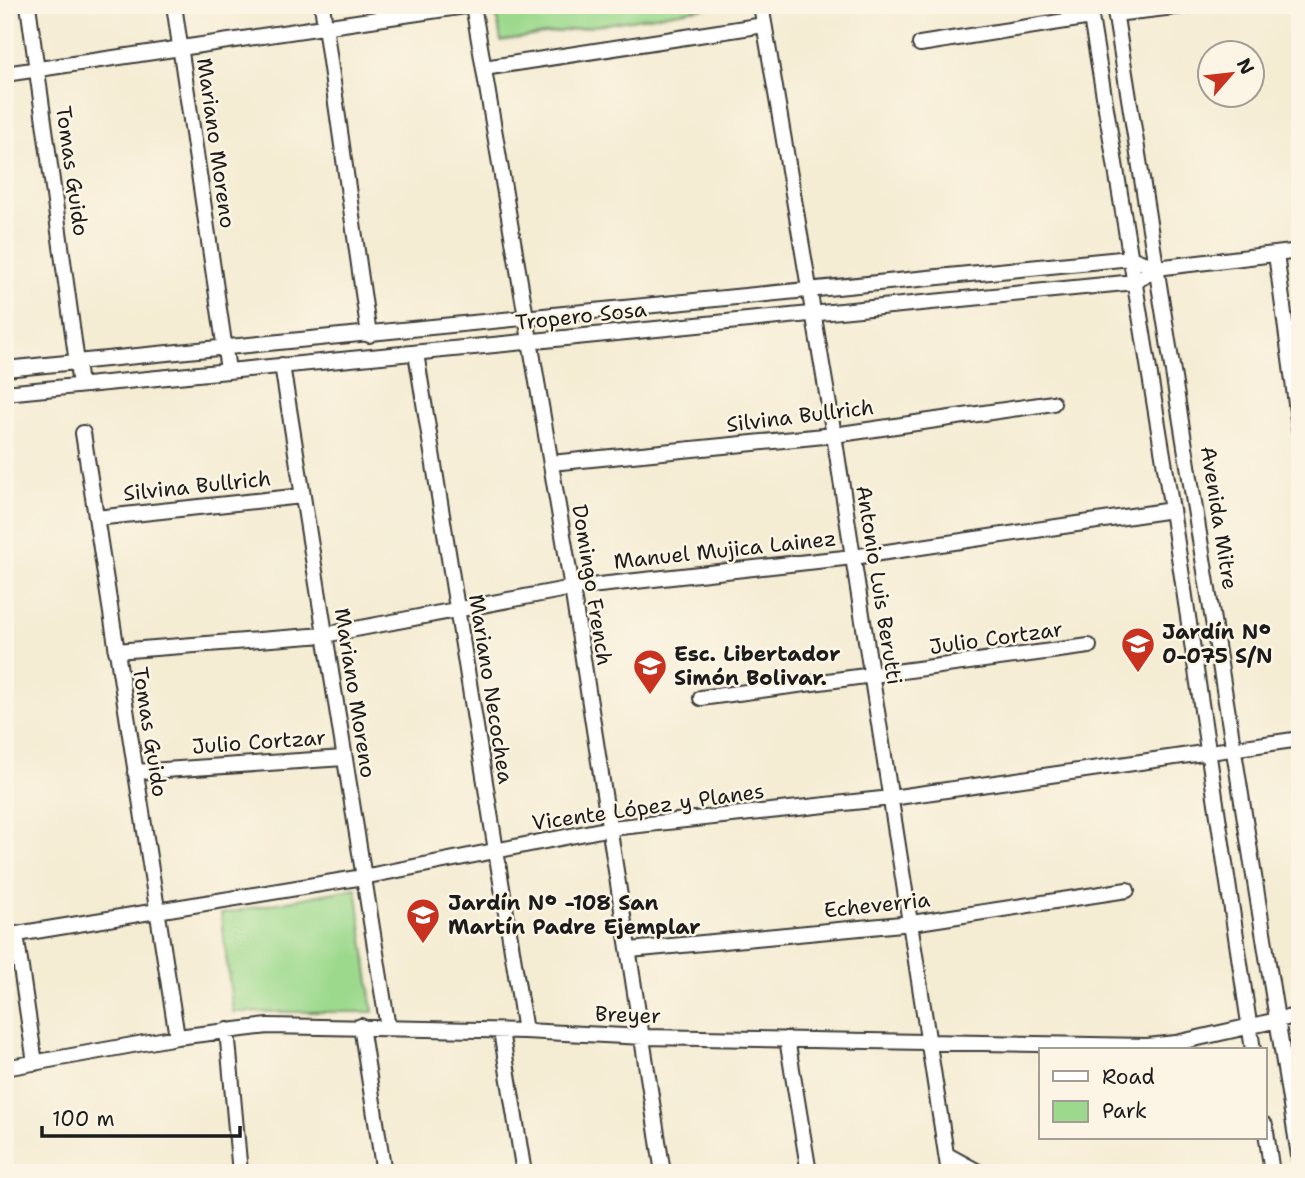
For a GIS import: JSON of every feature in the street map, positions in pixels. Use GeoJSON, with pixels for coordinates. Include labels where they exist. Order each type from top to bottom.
{"type":"FeatureCollection","features":[{"type":"Feature","properties":{"kind":"street","name":"Tomas Guido"},"geometry":{"type":"LineString","coordinates":[[28,5],[80,385]]}},
{"type":"Feature","properties":{"kind":"street","name":"Mariano Moreno"},"geometry":{"type":"LineString","coordinates":[[174,5],[228,370]]}},
{"type":"Feature","properties":{"kind":"street"},"geometry":{"type":"LineString","coordinates":[[322,5],[369,334]]}},
{"type":"Feature","properties":{"kind":"street"},"geometry":{"type":"LineString","coordinates":[[5,74],[472,5]]}},
{"type":"Feature","properties":{"kind":"street","name":"Domingo French"},"geometry":{"type":"LineString","coordinates":[[472,5],[572,588],[663,1173]]}},
{"type":"Feature","properties":{"kind":"street","name":"Antonio Luis Berutti"},"geometry":{"type":"LineString","coordinates":[[761,5],[834,435],[949,1173]]}},
{"type":"Feature","properties":{"kind":"street"},"geometry":{"type":"LineString","coordinates":[[1114,10],[1191,5]]}},
{"type":"Feature","properties":{"kind":"street","name":"Avenida Mitre"},"geometry":{"type":"LineString","coordinates":[[1114,10],[1236,749],[1300,1162]]}},
{"type":"Feature","properties":{"kind":"street"},"geometry":{"type":"LineString","coordinates":[[920,44],[1090,11],[1172,510],[1254,1048]]}},
{"type":"Feature","properties":{"kind":"street"},"geometry":{"type":"LineString","coordinates":[[484,68],[764,25]]}},
{"type":"Feature","properties":{"kind":"street","name":"Tropero Sosa"},"geometry":{"type":"LineString","coordinates":[[5,393],[228,370],[531,344],[813,312],[1135,282],[1156,268],[1300,251]]}},
{"type":"Feature","properties":{"kind":"street"},"geometry":{"type":"LineString","coordinates":[[1276,254],[1300,434]]}},
{"type":"Feature","properties":{"kind":"street","name":"Tropero Sosa"},"geometry":{"type":"LineString","coordinates":[[5,369],[1131,258],[1156,268]]}},
{"type":"Feature","properties":{"kind":"street","name":"Mariano Necochea"},"geometry":{"type":"LineString","coordinates":[[416,353],[525,1031]]}},
{"type":"Feature","properties":{"kind":"street","name":"Mariano Moreno"},"geometry":{"type":"LineString","coordinates":[[282,365],[388,1028]]}},
{"type":"Feature","properties":{"kind":"street","name":"Silvina Bullrich"},"geometry":{"type":"LineString","coordinates":[[551,463],[834,435],[1053,403]]}},
{"type":"Feature","properties":{"kind":"street","name":"Tomas Guido"},"geometry":{"type":"LineString","coordinates":[[83,433],[177,1037]]}},
{"type":"Feature","properties":{"kind":"street","name":"Silvina Bullrich"},"geometry":{"type":"LineString","coordinates":[[96,518],[302,496]]}},
{"type":"Feature","properties":{"kind":"street","name":"Manuel Mujica Lainez"},"geometry":{"type":"LineString","coordinates":[[116,652],[324,635],[572,588],[853,557],[1172,510]]}},
{"type":"Feature","properties":{"kind":"street","name":"Julio Cortzar"},"geometry":{"type":"LineString","coordinates":[[701,698],[1090,646]]}},
{"type":"Feature","properties":{"kind":"street","name":"Vicente López y Planes"},"geometry":{"type":"LineString","coordinates":[[10,935],[363,877],[611,828],[891,798],[1300,739]]}},
{"type":"Feature","properties":{"kind":"street","name":"Julio Cortzar"},"geometry":{"type":"LineString","coordinates":[[135,772],[344,758]]}},
{"type":"Feature","properties":{"kind":"street","name":"Echeverria"},"geometry":{"type":"LineString","coordinates":[[630,950],[912,923],[1127,890]]}},
{"type":"Feature","properties":{"kind":"street"},"geometry":{"type":"LineString","coordinates":[[10,935],[35,1063]]}},
{"type":"Feature","properties":{"kind":"street","name":"Breyer"},"geometry":{"type":"LineString","coordinates":[[5,1068],[177,1037],[268,1026],[361,1026],[643,1037],[930,1041],[1083,1047],[1176,1043],[1300,1015]]}},
{"type":"Feature","properties":{"kind":"street"},"geometry":{"type":"LineString","coordinates":[[361,1026],[384,1173]]}},
{"type":"Feature","properties":{"kind":"street"},"geometry":{"type":"LineString","coordinates":[[227,1030],[240,1173]]}},
{"type":"Feature","properties":{"kind":"street"},"geometry":{"type":"LineString","coordinates":[[500,1031],[524,1173]]}},
{"type":"Feature","properties":{"kind":"street"},"geometry":{"type":"LineString","coordinates":[[787,1039],[809,1173]]}},
{"type":"Feature","properties":{"kind":"street"},"geometry":{"type":"LineString","coordinates":[[1266,1132],[1272,1173]]}},
{"type":"Feature","properties":{"kind":"street"},"geometry":{"type":"LineString","coordinates":[[947,1155],[980,1173]]}},
{"type":"Feature","properties":{"kind":"green space"},"geometry":{"type":"Polygon","coordinates":[[[495,5],[723,5],[501,41],[495,5]]]}},
{"type":"Feature","properties":{"kind":"green space"},"geometry":{"type":"Polygon","coordinates":[[[356,888],[373,1012],[233,1012],[221,914],[356,888]]]}},
{"type":"Feature","properties":{"kind":"place","name":"Jardín N° 0-075 S/N"},"geometry":{"type":"Point","coordinates":[1138,674]}},
{"type":"Feature","properties":{"kind":"place","name":"Esc. Libertador Simón Bolivar."},"geometry":{"type":"Point","coordinates":[650,696]}},
{"type":"Feature","properties":{"kind":"place","name":"Jardín N° -108 San Martín Padre Ejemplar"},"geometry":{"type":"Point","coordinates":[423,945]}}]}
